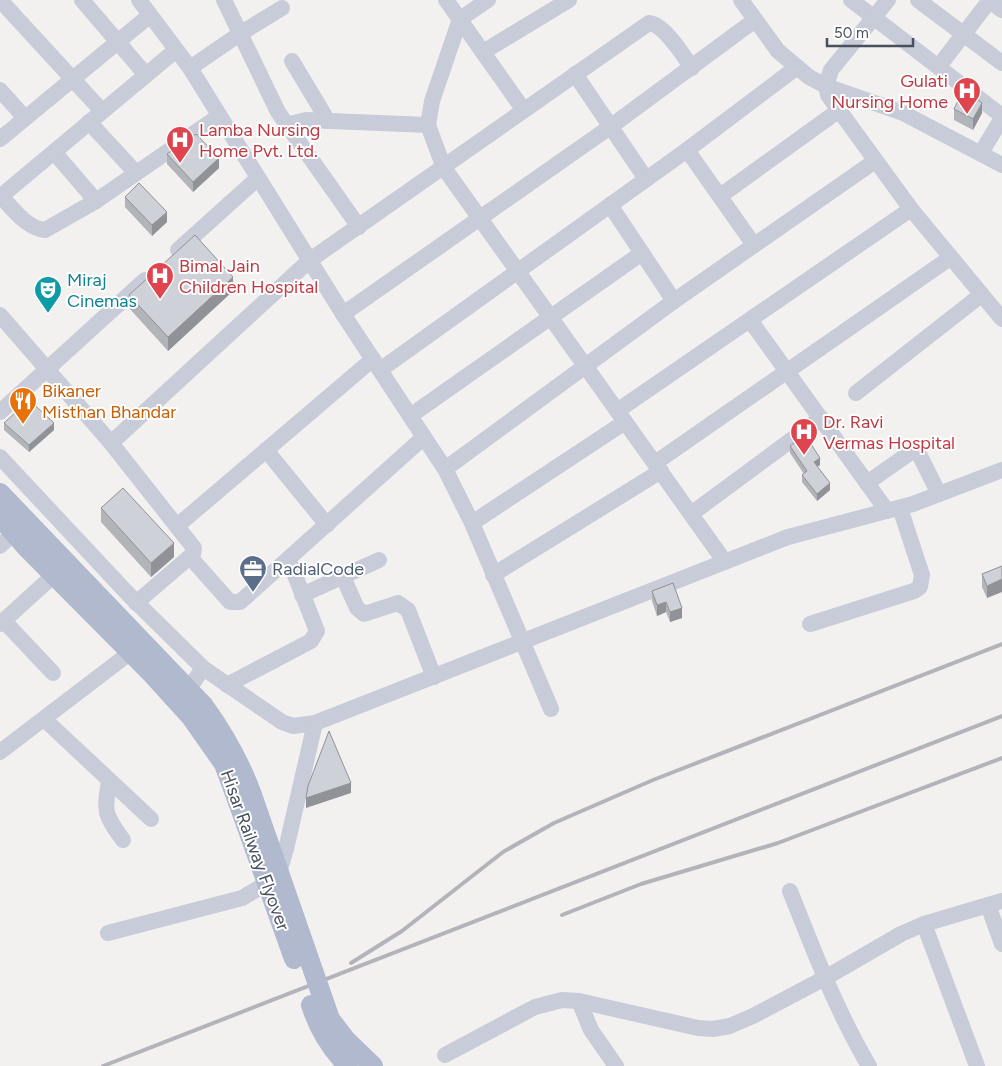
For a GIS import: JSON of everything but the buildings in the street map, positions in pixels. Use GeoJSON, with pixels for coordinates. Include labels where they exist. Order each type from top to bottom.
{"type":"FeatureCollection","features":[{"type":"Feature","properties":{"kind":"main road","name":"Hisar Railway Flyover"},"geometry":{"type":"LineString","coordinates":[[0,493],[188,690],[226,736],[242,765],[245,798],[318,1026],[331,1049],[348,1066]]}},
{"type":"Feature","properties":{"kind":"main road","name":"Hisar Railway Flyover"},"geometry":{"type":"LineString","coordinates":[[0,517],[7,540],[54,575],[131,652],[191,717],[224,764],[245,798],[330,1019],[346,1040],[373,1066]]}},
{"type":"Feature","properties":{"kind":"street"},"geometry":{"type":"LineString","coordinates":[[0,0],[102,111]]}},
{"type":"Feature","properties":{"kind":"street"},"geometry":{"type":"LineString","coordinates":[[82,0],[146,75]]}},
{"type":"Feature","properties":{"kind":"street"},"geometry":{"type":"LineString","coordinates":[[139,0],[149,16],[190,68],[343,314],[445,469],[472,523],[550,709]]}},
{"type":"Feature","properties":{"kind":"street"},"geometry":{"type":"LineString","coordinates":[[224,0],[261,79],[286,125],[359,227]]}},
{"type":"Feature","properties":{"kind":"street"},"geometry":{"type":"LineString","coordinates":[[446,0],[523,109]]}},
{"type":"Feature","properties":{"kind":"street"},"geometry":{"type":"LineString","coordinates":[[488,0],[460,19],[432,101],[428,125],[444,168],[725,562]]}},
{"type":"Feature","properties":{"kind":"street"},"geometry":{"type":"LineString","coordinates":[[483,52],[569,0]]}},
{"type":"Feature","properties":{"kind":"street"},"geometry":{"type":"LineString","coordinates":[[742,0],[778,51],[797,67],[826,86],[903,113],[1002,165]]}},
{"type":"Feature","properties":{"kind":"street"},"geometry":{"type":"LineString","coordinates":[[851,0],[939,66],[1002,117],[981,153]]}},
{"type":"Feature","properties":{"kind":"street"},"geometry":{"type":"LineString","coordinates":[[888,0],[831,70],[826,86],[838,111],[911,209],[1002,319]]}},
{"type":"Feature","properties":{"kind":"street"},"geometry":{"type":"LineString","coordinates":[[918,0],[1002,63]]}},
{"type":"Feature","properties":{"kind":"street"},"geometry":{"type":"LineString","coordinates":[[939,66],[992,3]]}},
{"type":"Feature","properties":{"kind":"street"},"geometry":{"type":"LineString","coordinates":[[190,68],[282,8]]}},
{"type":"Feature","properties":{"kind":"street"},"geometry":{"type":"LineString","coordinates":[[0,139],[72,77],[149,16]]}},
{"type":"Feature","properties":{"kind":"street"},"geometry":{"type":"LineString","coordinates":[[343,314],[610,127],[756,20]]}},
{"type":"Feature","properties":{"kind":"street"},"geometry":{"type":"LineString","coordinates":[[111,443],[310,260],[444,168],[523,109],[652,23],[668,36],[692,68]]}},
{"type":"Feature","properties":{"kind":"street"},"geometry":{"type":"LineString","coordinates":[[176,50],[54,152],[3,204],[36,229],[46,230],[96,201],[219,116]]}},
{"type":"Feature","properties":{"kind":"street"},"geometry":{"type":"LineString","coordinates":[[292,61],[328,121]]}},
{"type":"Feature","properties":{"kind":"street"},"geometry":{"type":"LineString","coordinates":[[178,526],[266,450],[376,364],[517,271],[687,150],[797,67]]}},
{"type":"Feature","properties":{"kind":"street"},"geometry":{"type":"LineString","coordinates":[[575,74],[646,179]]}},
{"type":"Feature","properties":{"kind":"street"},"geometry":{"type":"LineString","coordinates":[[0,90],[26,118]]}},
{"type":"Feature","properties":{"kind":"street"},"geometry":{"type":"LineString","coordinates":[[720,196],[838,111]]}},
{"type":"Feature","properties":{"kind":"street"},"geometry":{"type":"LineString","coordinates":[[286,125],[306,120],[428,125]]}},
{"type":"Feature","properties":{"kind":"street"},"geometry":{"type":"LineString","coordinates":[[89,122],[136,173]]}},
{"type":"Feature","properties":{"kind":"street"},"geometry":{"type":"LineString","coordinates":[[687,150],[754,246]]}},
{"type":"Feature","properties":{"kind":"street"},"geometry":{"type":"LineString","coordinates":[[54,152],[96,201]]}},
{"type":"Feature","properties":{"kind":"street"},"geometry":{"type":"LineString","coordinates":[[445,469],[674,301],[875,161]]}},
{"type":"Feature","properties":{"kind":"street"},"geometry":{"type":"LineString","coordinates":[[0,412],[258,178]]}},
{"type":"Feature","properties":{"kind":"street"},"geometry":{"type":"LineString","coordinates":[[610,205],[674,301]]}},
{"type":"Feature","properties":{"kind":"street"},"geometry":{"type":"LineString","coordinates":[[472,523],[621,417],[750,320],[911,209]]}},
{"type":"Feature","properties":{"kind":"street"},"geometry":{"type":"LineString","coordinates":[[410,416],[642,253]]}},
{"type":"Feature","properties":{"kind":"street"},"geometry":{"type":"LineString","coordinates":[[493,575],[658,467],[787,371],[950,258]]}},
{"type":"Feature","properties":{"kind":"street"},"geometry":{"type":"LineString","coordinates":[[856,393],[981,295]]}},
{"type":"Feature","properties":{"kind":"street"},"geometry":{"type":"LineString","coordinates":[[0,315],[111,443],[194,548],[195,552],[190,557],[136,602]]}},
{"type":"Feature","properties":{"kind":"street"},"geometry":{"type":"LineString","coordinates":[[750,320],[867,483],[893,509],[922,575],[920,587],[914,591],[810,624]]}},
{"type":"Feature","properties":{"kind":"street"},"geometry":{"type":"LineString","coordinates":[[691,514],[821,418]]}},
{"type":"Feature","properties":{"kind":"street"},"geometry":{"type":"LineString","coordinates":[[190,557],[227,599],[235,604],[289,560],[424,438]]}},
{"type":"Feature","properties":{"kind":"street"},"geometry":{"type":"LineString","coordinates":[[266,450],[327,525]]}},
{"type":"Feature","properties":{"kind":"street"},"geometry":{"type":"LineString","coordinates":[[867,483],[914,450],[919,454],[939,494]]}},
{"type":"Feature","properties":{"kind":"street"},"geometry":{"type":"LineString","coordinates":[[0,457],[136,602],[203,668],[282,722],[293,726],[315,723],[788,537],[893,509],[1002,470]]}},
{"type":"Feature","properties":{"kind":"street"},"geometry":{"type":"LineString","coordinates":[[227,685],[314,638],[317,630],[289,560]]}},
{"type":"Feature","properties":{"kind":"street"},"geometry":{"type":"LineString","coordinates":[[302,594],[379,560]]}},
{"type":"Feature","properties":{"kind":"street"},"geometry":{"type":"LineString","coordinates":[[53,673],[2,622],[54,575]]}},
{"type":"Feature","properties":{"kind":"street"},"geometry":{"type":"LineString","coordinates":[[343,577],[357,608],[364,614],[398,603],[404,605],[408,610],[434,677]]}},
{"type":"Feature","properties":{"kind":"street"},"geometry":{"type":"LineString","coordinates":[[0,752],[131,652]]}},
{"type":"Feature","properties":{"kind":"street"},"geometry":{"type":"LineString","coordinates":[[188,690],[203,668]]}},
{"type":"Feature","properties":{"kind":"street"},"geometry":{"type":"LineString","coordinates":[[44,719],[151,820]]}},
{"type":"Feature","properties":{"kind":"street"},"geometry":{"type":"LineString","coordinates":[[108,933],[242,898],[264,885],[272,877],[281,866],[286,849],[315,723]]}},
{"type":"Feature","properties":{"kind":"street"},"geometry":{"type":"LineString","coordinates":[[110,781],[105,808],[108,819],[123,840]]}},
{"type":"Feature","properties":{"kind":"street"},"geometry":{"type":"LineString","coordinates":[[790,891],[849,1032],[869,1066]]}},
{"type":"Feature","properties":{"kind":"street"},"geometry":{"type":"LineString","coordinates":[[445,1055],[535,1007],[555,1001],[579,1001],[713,1029],[730,1026],[825,978],[901,934],[924,924],[995,903],[1002,944]]}},
{"type":"Feature","properties":{"kind":"street"},"geometry":{"type":"LineString","coordinates":[[924,924],[977,1066]]}},
{"type":"Feature","properties":{"kind":"street"},"geometry":{"type":"LineString","coordinates":[[579,1001],[591,1030],[616,1066]]}},
{"type":"Feature","properties":{"kind":"railway"},"geometry":{"type":"LineString","coordinates":[[351,963],[402,931],[503,852],[554,823],[653,780],[1002,644]]}},
{"type":"Feature","properties":{"kind":"railway"},"geometry":{"type":"LineString","coordinates":[[103,1066],[1002,716]]}},
{"type":"Feature","properties":{"kind":"railway"},"geometry":{"type":"LineString","coordinates":[[562,915],[641,884],[778,843],[1002,758]]}},
{"type":"Feature","properties":{"kind":"place","name":"Gulati Nursing Home"},"geometry":{"type":"Point","coordinates":[967,115]}},
{"type":"Feature","properties":{"kind":"place","name":"Lamba Nursing Home Pvt. Ltd."},"geometry":{"type":"Point","coordinates":[180,164]}},
{"type":"Feature","properties":{"kind":"place","name":"Bimal Jain Children Hospital"},"geometry":{"type":"Point","coordinates":[160,300]}},
{"type":"Feature","properties":{"kind":"place","name":"Miraj Cinemas"},"geometry":{"type":"Point","coordinates":[48,314]}},
{"type":"Feature","properties":{"kind":"place","name":"Bikaner Misthan Bhandar"},"geometry":{"type":"Point","coordinates":[23,425]}},
{"type":"Feature","properties":{"kind":"place","name":"Dr. Ravi Vermas Hospital"},"geometry":{"type":"Point","coordinates":[804,456]}},
{"type":"Feature","properties":{"kind":"place","name":"RadialCode"},"geometry":{"type":"Point","coordinates":[253,593]}}]}
